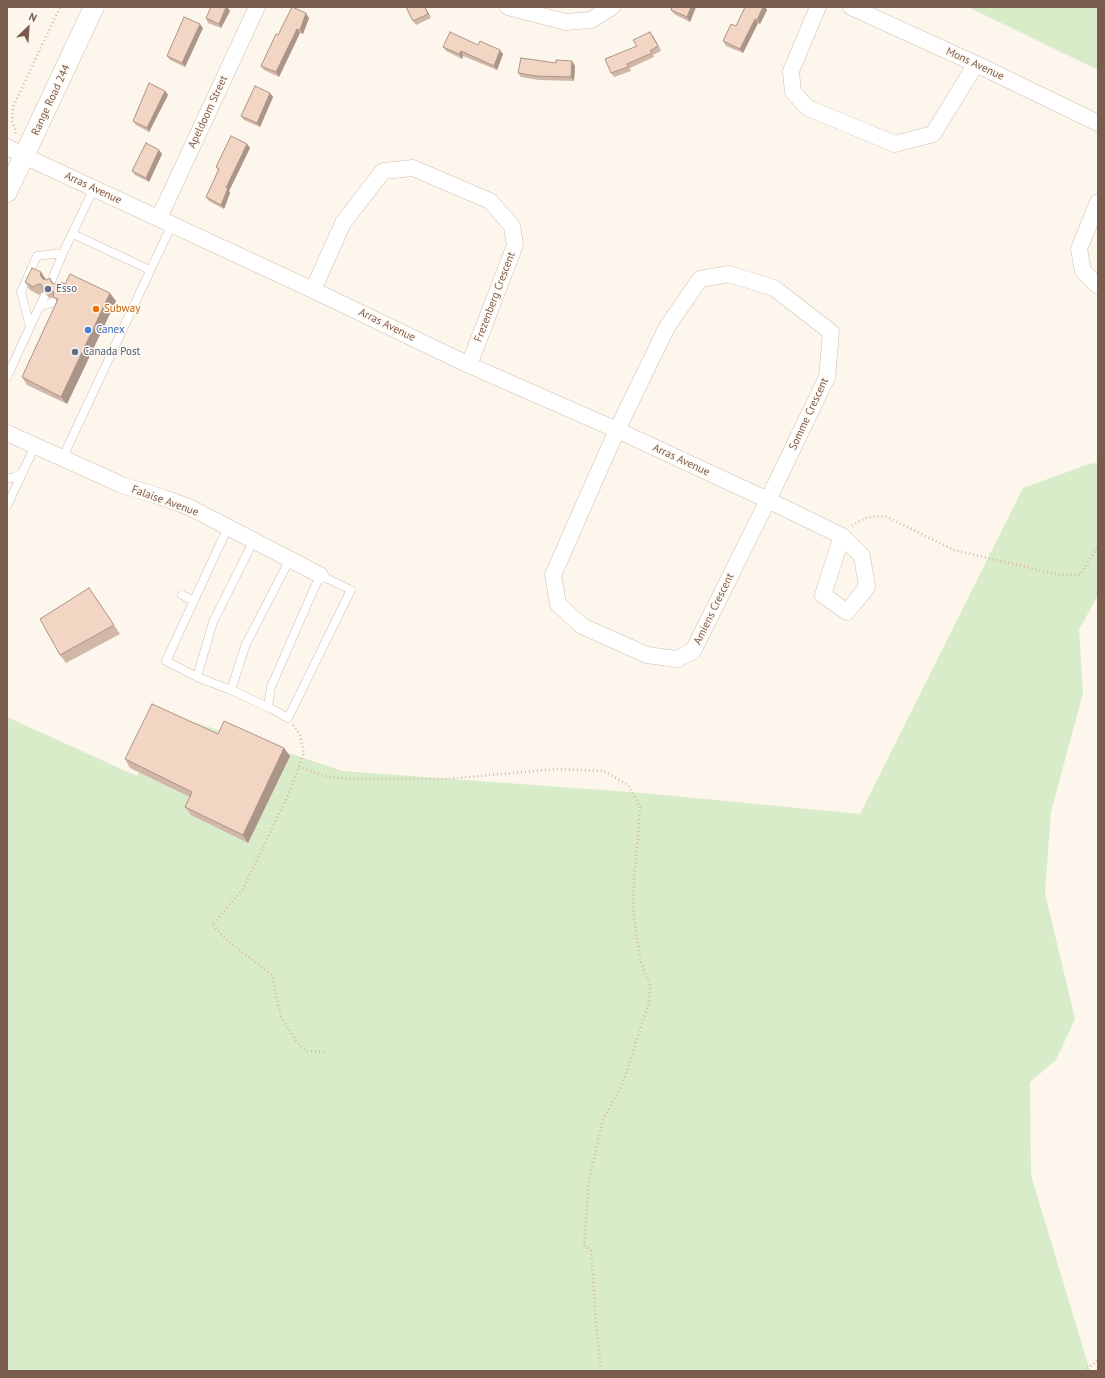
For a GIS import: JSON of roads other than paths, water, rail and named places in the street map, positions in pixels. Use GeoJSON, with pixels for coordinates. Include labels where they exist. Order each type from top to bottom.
{"type":"FeatureCollection","features":[{"type":"Feature","properties":{"kind":"street","name":"Range Road 244"},"geometry":{"type":"LineString","coordinates":[[7,192],[15,147],[94,7]]}},
{"type":"Feature","properties":{"kind":"street","name":"Apeldoom Street"},"geometry":{"type":"LineString","coordinates":[[165,221],[257,7]]}},
{"type":"Feature","properties":{"kind":"street"},"geometry":{"type":"LineString","coordinates":[[508,7],[566,22],[591,20],[612,7]]}},
{"type":"Feature","properties":{"kind":"street"},"geometry":{"type":"LineString","coordinates":[[818,7],[791,72],[793,92],[808,108],[895,144],[933,134],[976,64]]}},
{"type":"Feature","properties":{"kind":"street","name":"Mons Avenue"},"geometry":{"type":"LineString","coordinates":[[851,7],[976,64],[1098,123]]}},
{"type":"Feature","properties":{"kind":"street","name":"Arras Avenue"},"geometry":{"type":"LineString","coordinates":[[15,147],[94,188],[313,290],[469,365],[617,430],[842,536]]}},
{"type":"Feature","properties":{"kind":"street","name":"Frezenberg Crescent"},"geometry":{"type":"LineString","coordinates":[[313,290],[343,223],[383,171],[413,168],[490,201],[512,226],[516,245],[469,365]]}},
{"type":"Feature","properties":{"kind":"street"},"geometry":{"type":"LineString","coordinates":[[1098,202],[1079,249],[1083,271],[1098,286]]}},
{"type":"Feature","properties":{"kind":"street","name":"Somme Crescent"},"geometry":{"type":"LineString","coordinates":[[617,430],[667,327],[700,279],[729,274],[774,288],[831,332],[827,377],[768,500]]}},
{"type":"Feature","properties":{"kind":"street","name":"Amiens Crescent"},"geometry":{"type":"LineString","coordinates":[[617,430],[553,575],[558,604],[582,626],[647,655],[677,659],[693,650],[768,500]]}},
{"type":"Feature","properties":{"kind":"street","name":"Falaise Avenue"},"geometry":{"type":"LineString","coordinates":[[7,433],[122,485],[161,497],[189,508],[320,575]]}},
{"type":"Feature","properties":{"kind":"lane"},"geometry":{"type":"LineString","coordinates":[[51,282],[94,188]]}},
{"type":"Feature","properties":{"kind":"lane"},"geometry":{"type":"LineString","coordinates":[[62,459],[150,270],[165,221]]}},
{"type":"Feature","properties":{"kind":"lane"},"geometry":{"type":"LineString","coordinates":[[72,234],[150,270]]}},
{"type":"Feature","properties":{"kind":"lane"},"geometry":{"type":"LineString","coordinates":[[30,327],[21,292],[37,256],[63,253]]}},
{"type":"Feature","properties":{"kind":"lane"},"geometry":{"type":"LineString","coordinates":[[58,266],[60,280]]}},
{"type":"Feature","properties":{"kind":"lane"},"geometry":{"type":"LineString","coordinates":[[7,377],[44,298]]}},
{"type":"Feature","properties":{"kind":"lane"},"geometry":{"type":"LineString","coordinates":[[39,307],[54,302]]}},
{"type":"Feature","properties":{"kind":"lane"},"geometry":{"type":"LineString","coordinates":[[7,506],[35,446]]}},
{"type":"Feature","properties":{"kind":"lane"},"geometry":{"type":"LineString","coordinates":[[7,478],[13,478],[23,471]]}},
{"type":"Feature","properties":{"kind":"lane"},"geometry":{"type":"LineString","coordinates":[[228,527],[166,661],[197,677],[231,690],[288,718],[351,590],[320,575],[271,687],[268,708]]}},
{"type":"Feature","properties":{"kind":"lane"},"geometry":{"type":"LineString","coordinates":[[197,677],[213,622],[254,540]]}},
{"type":"Feature","properties":{"kind":"lane"},"geometry":{"type":"LineString","coordinates":[[231,690],[246,644],[290,559]]}},
{"type":"Feature","properties":{"kind":"lane"},"geometry":{"type":"LineString","coordinates":[[182,595],[194,602]]}},
{"type":"Feature","properties":{"kind":"place","name":"Esso"},"geometry":{"type":"Point","coordinates":[48,289]}},
{"type":"Feature","properties":{"kind":"place","name":"Subway"},"geometry":{"type":"Point","coordinates":[96,309]}},
{"type":"Feature","properties":{"kind":"place","name":"Canex"},"geometry":{"type":"Point","coordinates":[88,330]}},
{"type":"Feature","properties":{"kind":"place","name":"Canada Post"},"geometry":{"type":"Point","coordinates":[75,352]}}]}
